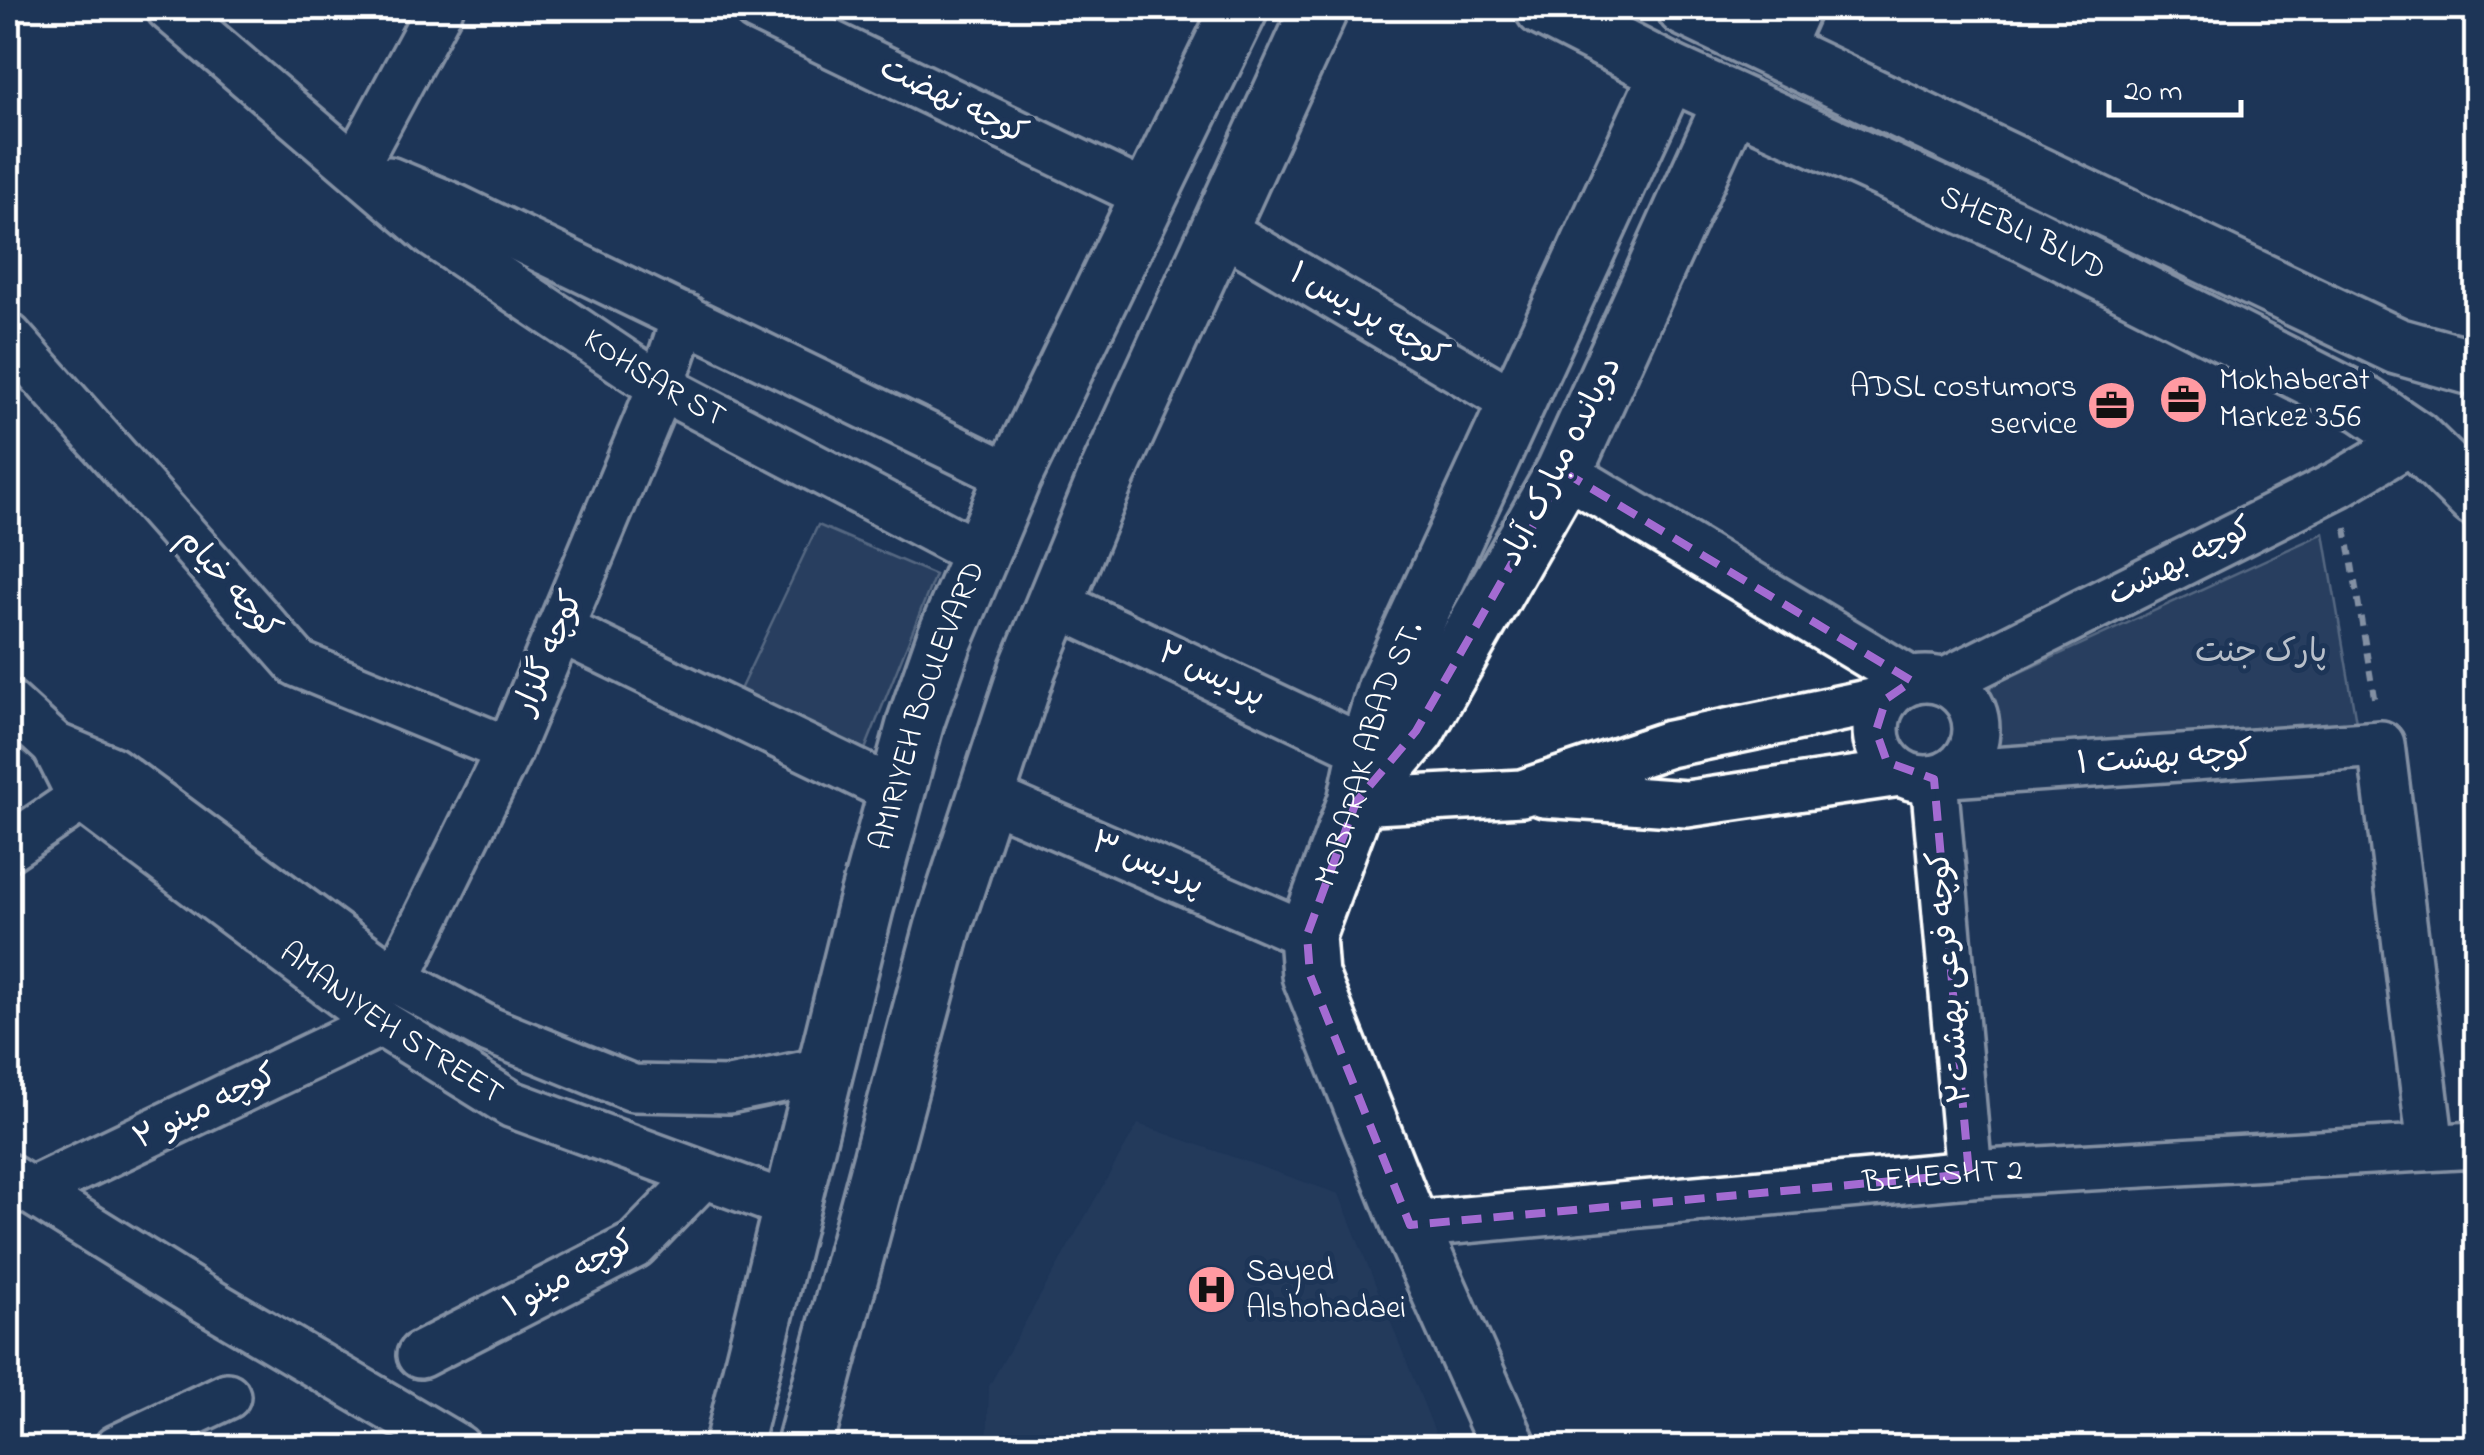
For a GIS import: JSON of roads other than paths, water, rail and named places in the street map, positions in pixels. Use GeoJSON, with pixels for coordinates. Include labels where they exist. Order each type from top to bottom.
{"type":"FeatureCollection","features":[{"type":"Feature","properties":{"kind":"street","name":"KOHSAR ST"},"geometry":{"type":"LineString","coordinates":[[170,8],[434,234],[662,387],[979,554]]}},
{"type":"Feature","properties":{"kind":"street"},"geometry":{"type":"LineString","coordinates":[[355,166],[440,8]]}},
{"type":"Feature","properties":{"kind":"street","name":"کوچه نهضت"},"geometry":{"type":"LineString","coordinates":[[756,8],[1150,197]]}},
{"type":"Feature","properties":{"kind":"street","name":"AMIRIYEH BOULEVARD"},"geometry":{"type":"LineString","coordinates":[[732,1448],[916,720],[1012,477],[1240,8]]}},
{"type":"Feature","properties":{"kind":"street"},"geometry":{"type":"LineString","coordinates":[[804,1448],[944,928],[1028,668],[1108,473],[1320,8]]}},
{"type":"Feature","properties":{"kind":"street","name":"SHEBLI BLVD"},"geometry":{"type":"LineString","coordinates":[[1543,8],[1668,72],[2029,235],[2364,405],[2415,439],[2476,499]]}},
{"type":"Feature","properties":{"kind":"street","name":"SHEBLI BLVD"},"geometry":{"type":"LineString","coordinates":[[1685,8],[1787,30],[2031,170],[2398,346],[2476,368]]}},
{"type":"Feature","properties":{"kind":"street","name":"MOBARAK ABAD ST."},"geometry":{"type":"LineString","coordinates":[[1510,1448],[1410,1224],[1310,976],[1307,935],[1361,776],[1386,687],[1668,72]]}},
{"type":"Feature","properties":{"kind":"street","name":"دوبانده مبارک آباد"},"geometry":{"type":"LineString","coordinates":[[1361,776],[1416,731],[1564,472],[1732,101]]}},
{"type":"Feature","properties":{"kind":"street","name":"KOHSAR ST"},"geometry":{"type":"LineString","coordinates":[[355,166],[454,207],[1012,477]]}},
{"type":"Feature","properties":{"kind":"street","name":"کوچه پردیس ۱"},"geometry":{"type":"LineString","coordinates":[[1218,228],[1518,404]]}},
{"type":"Feature","properties":{"kind":"street","name":"کوچه گلزار"},"geometry":{"type":"LineString","coordinates":[[396,980],[509,750],[662,387],[684,317]]}},
{"type":"Feature","properties":{"kind":"street","name":"کوچه خیام"},"geometry":{"type":"LineString","coordinates":[[8,336],[298,664],[509,750]]}},
{"type":"Feature","properties":{"kind":"street","name":"کوچه بهشت"},"geometry":{"type":"LineString","coordinates":[[1522,793],[1669,744],[1914,687],[2339,484],[2415,439]]}},
{"type":"Feature","properties":{"kind":"street"},"geometry":{"type":"LineString","coordinates":[[1564,472],[1914,687],[1958,691],[1975,718],[1976,735],[1963,764],[1928,775],[1887,762],[1879,747],[1878,714],[1914,687]]}},
{"type":"Feature","properties":{"kind":"street","name":"پردیس ۲"},"geometry":{"type":"LineString","coordinates":[[1055,603],[1361,776]]}},
{"type":"Feature","properties":{"kind":"street"},"geometry":{"type":"LineString","coordinates":[[559,629],[897,792]]}},
{"type":"Feature","properties":{"kind":"street","name":"AMANIYEH STREET"},"geometry":{"type":"LineString","coordinates":[[8,704],[56,746],[112,770],[396,980],[489,1030],[634,1088],[729,1090],[825,1070]]}},
{"type":"Feature","properties":{"kind":"street","name":"کوچه بهشت ۱"},"geometry":{"type":"LineString","coordinates":[[1522,793],[1687,804],[1928,775],[2381,744],[2431,1147]]}},
{"type":"Feature","properties":{"kind":"street","name":"AMANIYEH STREET"},"geometry":{"type":"LineString","coordinates":[[56,746],[81,798],[381,1023],[510,1104],[792,1206]]}},
{"type":"Feature","properties":{"kind":"street","name":"کوچه فرعی بهشت۲"},"geometry":{"type":"LineString","coordinates":[[1928,775],[1969,1174]]}},
{"type":"Feature","properties":{"kind":"street"},"geometry":{"type":"LineString","coordinates":[[1361,776],[1522,793]]}},
{"type":"Feature","properties":{"kind":"street","name":"پردیس ۳"},"geometry":{"type":"LineString","coordinates":[[987,796],[1307,935]]}},
{"type":"Feature","properties":{"kind":"street"},"geometry":{"type":"LineString","coordinates":[[8,848],[81,798]]}},
{"type":"Feature","properties":{"kind":"street"},"geometry":{"type":"LineString","coordinates":[[866,908],[944,928]]}},
{"type":"Feature","properties":{"kind":"street","name":"کوچه مینو ۲"},"geometry":{"type":"LineString","coordinates":[[19,1184],[381,1023]]}},
{"type":"Feature","properties":{"kind":"street","name":"BEHESHT 2"},"geometry":{"type":"LineString","coordinates":[[1410,1224],[1969,1174],[2476,1144]]}},
{"type":"Feature","properties":{"kind":"street","name":"کوچه مینو ۱"},"geometry":{"type":"LineString","coordinates":[[420,1356],[635,1245],[703,1175]]}},
{"type":"Feature","properties":{"kind":"street"},"geometry":{"type":"LineString","coordinates":[[19,1184],[201,1297],[458,1448]]}},
{"type":"Feature","properties":{"kind":"street"},"geometry":{"type":"LineString","coordinates":[[117,1448],[227,1396]]}},
{"type":"Feature","properties":{"kind":"place","name":"Mokhaberat Markez 356"},"geometry":{"type":"Point","coordinates":[2184,399]}},
{"type":"Feature","properties":{"kind":"place","name":"ADSL costumors service"},"geometry":{"type":"Point","coordinates":[2112,406]}},
{"type":"Feature","properties":{"kind":"place","name":"Sayed Alshohadaei"},"geometry":{"type":"Point","coordinates":[1211,1290]}},
{"type":"Feature","properties":{"kind":"park label","name":"پارک جنت"},"geometry":{"type":"Point","coordinates":[2261,653]}}]}
